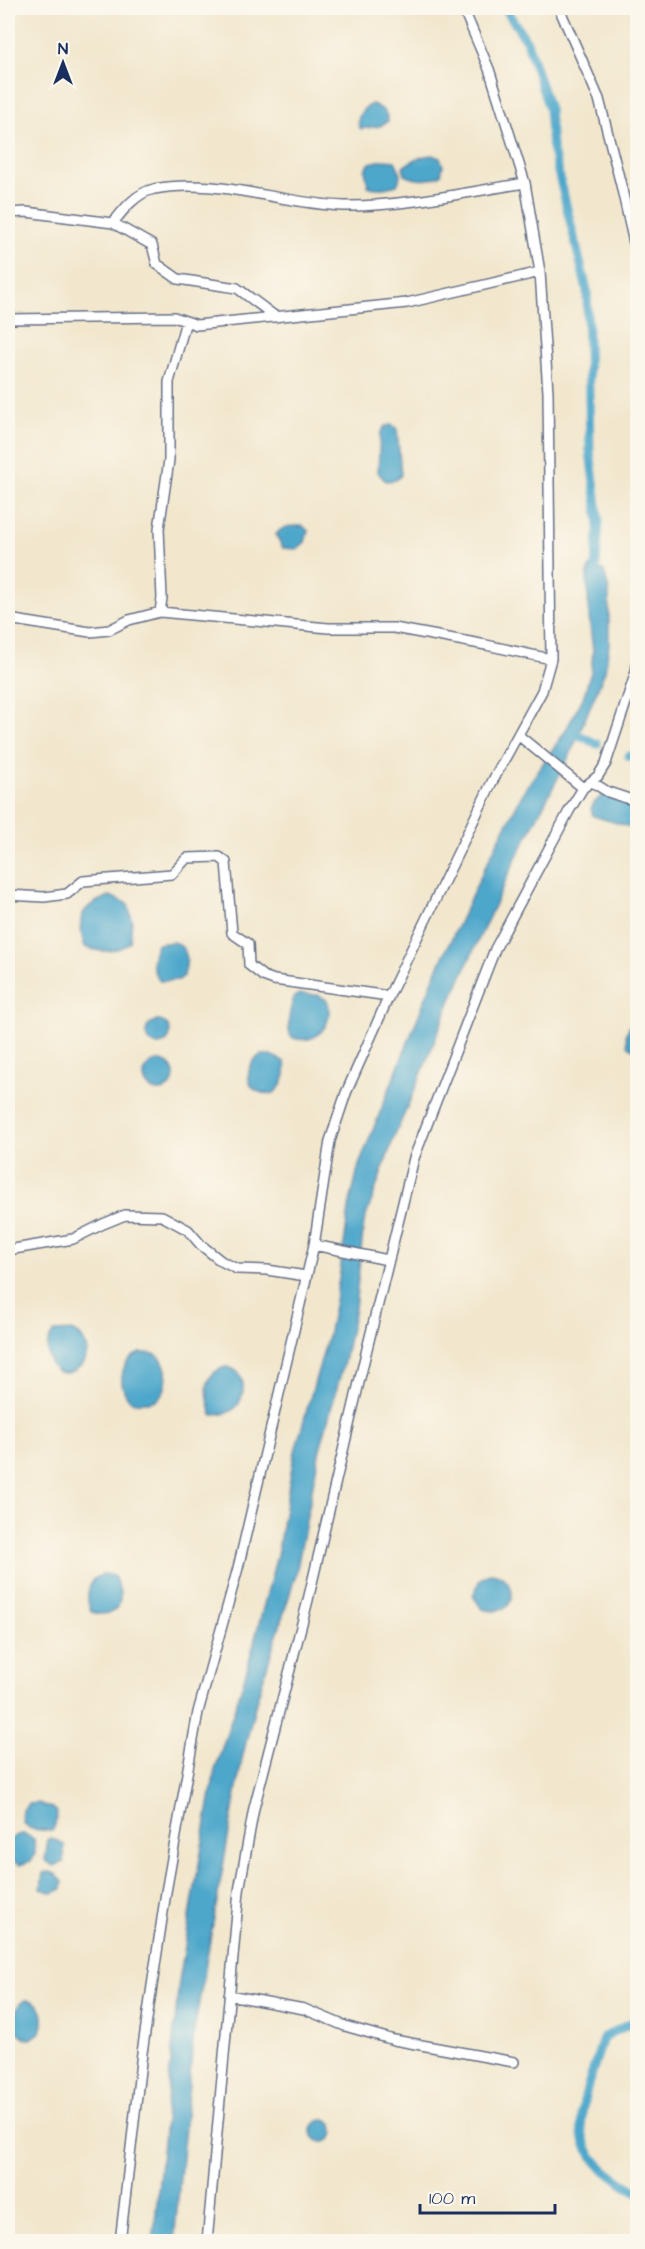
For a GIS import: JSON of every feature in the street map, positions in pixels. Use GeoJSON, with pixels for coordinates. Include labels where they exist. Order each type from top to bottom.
{"type":"FeatureCollection","features":[{"type":"Feature","properties":{"kind":"street"},"geometry":{"type":"LineString","coordinates":[[120,2241],[142,2053],[166,1892],[198,1712],[238,1568],[314,1245],[330,1141],[346,1093],[389,996],[492,782],[542,691],[551,659],[548,392],[540,272],[525,183],[489,69],[463,8]]}},
{"type":"Feature","properties":{"kind":"street"},"geometry":{"type":"LineString","coordinates":[[559,8],[599,99],[638,261]]}},
{"type":"Feature","properties":{"kind":"street"},"geometry":{"type":"LineString","coordinates":[[112,223],[127,205],[151,189],[191,186],[234,190],[312,204],[356,206],[377,205],[525,183]]}},
{"type":"Feature","properties":{"kind":"street"},"geometry":{"type":"LineString","coordinates":[[8,213],[26,212],[112,223],[152,245],[157,264],[178,279],[237,288],[276,317]]}},
{"type":"Feature","properties":{"kind":"street"},"geometry":{"type":"LineString","coordinates":[[8,319],[174,317],[197,325],[407,303],[540,272]]}},
{"type":"Feature","properties":{"kind":"street"},"geometry":{"type":"LineString","coordinates":[[160,612],[162,598],[159,529],[169,460],[169,381],[186,321]]}},
{"type":"Feature","properties":{"kind":"street"},"geometry":{"type":"LineString","coordinates":[[8,619],[90,632],[109,630],[129,620],[160,612],[328,628],[394,628],[551,659]]}},
{"type":"Feature","properties":{"kind":"street"},"geometry":{"type":"LineString","coordinates":[[207,2241],[239,1891],[254,1808],[308,1600],[414,1158],[495,949],[583,788],[592,782],[606,763],[637,673],[638,657]]}},
{"type":"Feature","properties":{"kind":"street"},"geometry":{"type":"LineString","coordinates":[[518,735],[583,788]]}},
{"type":"Feature","properties":{"kind":"street"},"geometry":{"type":"LineString","coordinates":[[592,782],[608,792],[638,802]]}},
{"type":"Feature","properties":{"kind":"street"},"geometry":{"type":"LineString","coordinates":[[8,895],[44,897],[67,894],[83,880],[172,874],[187,858],[219,856],[226,862],[232,933],[248,944],[249,965],[263,976],[274,980],[389,996]]}},
{"type":"Feature","properties":{"kind":"street"},"geometry":{"type":"LineString","coordinates":[[8,1250],[73,1239],[125,1215],[162,1216],[189,1230],[208,1251],[237,1269],[267,1270],[306,1276]]}},
{"type":"Feature","properties":{"kind":"street"},"geometry":{"type":"LineString","coordinates":[[314,1245],[388,1260]]}},
{"type":"Feature","properties":{"kind":"street"},"geometry":{"type":"LineString","coordinates":[[230,1995],[304,2009],[345,2026],[394,2040],[514,2062]]}},
{"type":"Feature","properties":{"kind":"water"},"geometry":{"type":"Polygon","coordinates":[[[372,104],[383,110],[388,121],[380,126],[361,129],[358,122],[360,115],[372,104]]]}},
{"type":"Feature","properties":{"kind":"water"},"geometry":{"type":"Polygon","coordinates":[[[432,155],[440,158],[443,165],[441,175],[423,180],[405,175],[403,167],[424,156],[432,155]]]}},
{"type":"Feature","properties":{"kind":"water"},"geometry":{"type":"Polygon","coordinates":[[[383,160],[395,161],[400,173],[397,185],[382,188],[368,186],[365,170],[370,163],[383,160]]]}},
{"type":"Feature","properties":{"kind":"water"},"geometry":{"type":"Polygon","coordinates":[[[392,425],[397,429],[401,475],[396,480],[385,481],[378,472],[380,434],[385,426],[392,425]]]}},
{"type":"Feature","properties":{"kind":"water"},"geometry":{"type":"Polygon","coordinates":[[[303,526],[308,531],[305,542],[297,549],[283,548],[276,535],[278,532],[288,527],[303,526]]]}},
{"type":"Feature","properties":{"kind":"water"},"geometry":{"type":"Polygon","coordinates":[[[595,565],[604,571],[609,591],[609,645],[605,671],[571,753],[516,858],[449,1004],[393,1140],[364,1222],[355,1308],[344,1362],[319,1453],[296,1574],[256,1702],[242,1759],[194,2031],[174,2241],[153,2242],[179,1981],[215,1770],[246,1673],[277,1555],[294,1455],[329,1332],[350,1202],[359,1165],[436,972],[487,863],[524,791],[564,733],[583,698],[591,672],[593,651],[587,574],[590,567],[595,565]]]}},
{"type":"Feature","properties":{"kind":"water"},"geometry":{"type":"Polygon","coordinates":[[[603,795],[637,804],[637,829],[593,816],[591,809],[603,795]]]}},
{"type":"Feature","properties":{"kind":"water"},"geometry":{"type":"Polygon","coordinates":[[[110,896],[128,904],[132,920],[130,942],[109,951],[85,947],[81,928],[83,914],[92,904],[110,896]]]}},
{"type":"Feature","properties":{"kind":"water"},"geometry":{"type":"Polygon","coordinates":[[[173,942],[185,951],[184,975],[179,980],[160,981],[153,968],[155,949],[157,944],[173,942]]]}},
{"type":"Feature","properties":{"kind":"water"},"geometry":{"type":"Polygon","coordinates":[[[299,994],[318,995],[327,1000],[329,1008],[329,1017],[322,1031],[308,1039],[291,1037],[290,1032],[291,1007],[294,997],[299,994]]]}},
{"type":"Feature","properties":{"kind":"water"},"geometry":{"type":"Polygon","coordinates":[[[158,1021],[167,1024],[170,1033],[167,1042],[158,1045],[149,1042],[146,1033],[149,1024],[158,1021]]]}},
{"type":"Feature","properties":{"kind":"water"},"geometry":{"type":"Polygon","coordinates":[[[637,1022],[636,1051],[627,1045],[626,1033],[630,1026],[637,1022]]]}},
{"type":"Feature","properties":{"kind":"water"},"geometry":{"type":"Polygon","coordinates":[[[261,1055],[271,1055],[285,1062],[284,1079],[274,1093],[257,1091],[249,1081],[250,1067],[261,1055]]]}},
{"type":"Feature","properties":{"kind":"water"},"geometry":{"type":"Polygon","coordinates":[[[159,1061],[170,1065],[174,1076],[170,1087],[159,1091],[148,1087],[144,1076],[148,1065],[159,1061]]]}},
{"type":"Feature","properties":{"kind":"water"},"geometry":{"type":"Polygon","coordinates":[[[75,1331],[84,1342],[87,1353],[84,1362],[77,1369],[59,1372],[52,1366],[48,1355],[49,1340],[54,1332],[75,1331]]]}},
{"type":"Feature","properties":{"kind":"water"},"geometry":{"type":"Polygon","coordinates":[[[140,1353],[152,1353],[158,1356],[165,1366],[166,1385],[160,1396],[152,1401],[132,1401],[123,1389],[123,1370],[129,1360],[140,1353]]]}},
{"type":"Feature","properties":{"kind":"water"},"geometry":{"type":"Polygon","coordinates":[[[226,1367],[233,1369],[242,1379],[243,1393],[237,1406],[231,1411],[212,1415],[207,1386],[212,1375],[226,1367]]]}},
{"type":"Feature","properties":{"kind":"water"},"geometry":{"type":"Polygon","coordinates":[[[490,1573],[507,1581],[511,1588],[510,1603],[495,1611],[482,1609],[473,1596],[480,1579],[490,1573]]]}},
{"type":"Feature","properties":{"kind":"water"},"geometry":{"type":"Polygon","coordinates":[[[103,1574],[114,1576],[120,1592],[120,1600],[115,1610],[101,1614],[91,1612],[88,1596],[92,1580],[103,1574]]]}},
{"type":"Feature","properties":{"kind":"water"},"geometry":{"type":"Polygon","coordinates":[[[38,1803],[57,1812],[52,1831],[31,1829],[23,1823],[22,1811],[29,1804],[38,1803]]]}},
{"type":"Feature","properties":{"kind":"water"},"geometry":{"type":"Polygon","coordinates":[[[24,1834],[34,1839],[35,1854],[31,1861],[20,1865],[8,1859],[8,1849],[15,1836],[24,1834]]]}},
{"type":"Feature","properties":{"kind":"water"},"geometry":{"type":"Polygon","coordinates":[[[51,1838],[64,1844],[64,1862],[53,1866],[45,1860],[48,1840],[51,1838]]]}},
{"type":"Feature","properties":{"kind":"water"},"geometry":{"type":"Polygon","coordinates":[[[43,1873],[56,1874],[63,1882],[62,1889],[53,1893],[41,1889],[43,1873]]]}},
{"type":"Feature","properties":{"kind":"water"},"geometry":{"type":"Polygon","coordinates":[[[25,2000],[36,2003],[43,2016],[41,2032],[31,2039],[25,2038],[15,2029],[16,2013],[25,2000]]]}},
{"type":"Feature","properties":{"kind":"water"},"geometry":{"type":"Polygon","coordinates":[[[323,2120],[331,2123],[334,2131],[331,2139],[323,2142],[315,2139],[312,2131],[315,2123],[323,2120]]]}},
{"type":"Feature","properties":{"kind":"waterway"},"geometry":{"type":"LineString","coordinates":[[505,8],[527,42],[549,109],[552,147],[587,290],[590,451],[599,521],[595,575]]}},
{"type":"Feature","properties":{"kind":"waterway"},"geometry":{"type":"LineString","coordinates":[[571,731],[597,744]]}},
{"type":"Feature","properties":{"kind":"waterway"},"geometry":{"type":"LineString","coordinates":[[629,756],[638,758]]}},
{"type":"Feature","properties":{"kind":"waterway"},"geometry":{"type":"LineString","coordinates":[[638,2019],[603,2038],[583,2107],[582,2126],[585,2143],[595,2160],[612,2176],[638,2192]]}}]}
